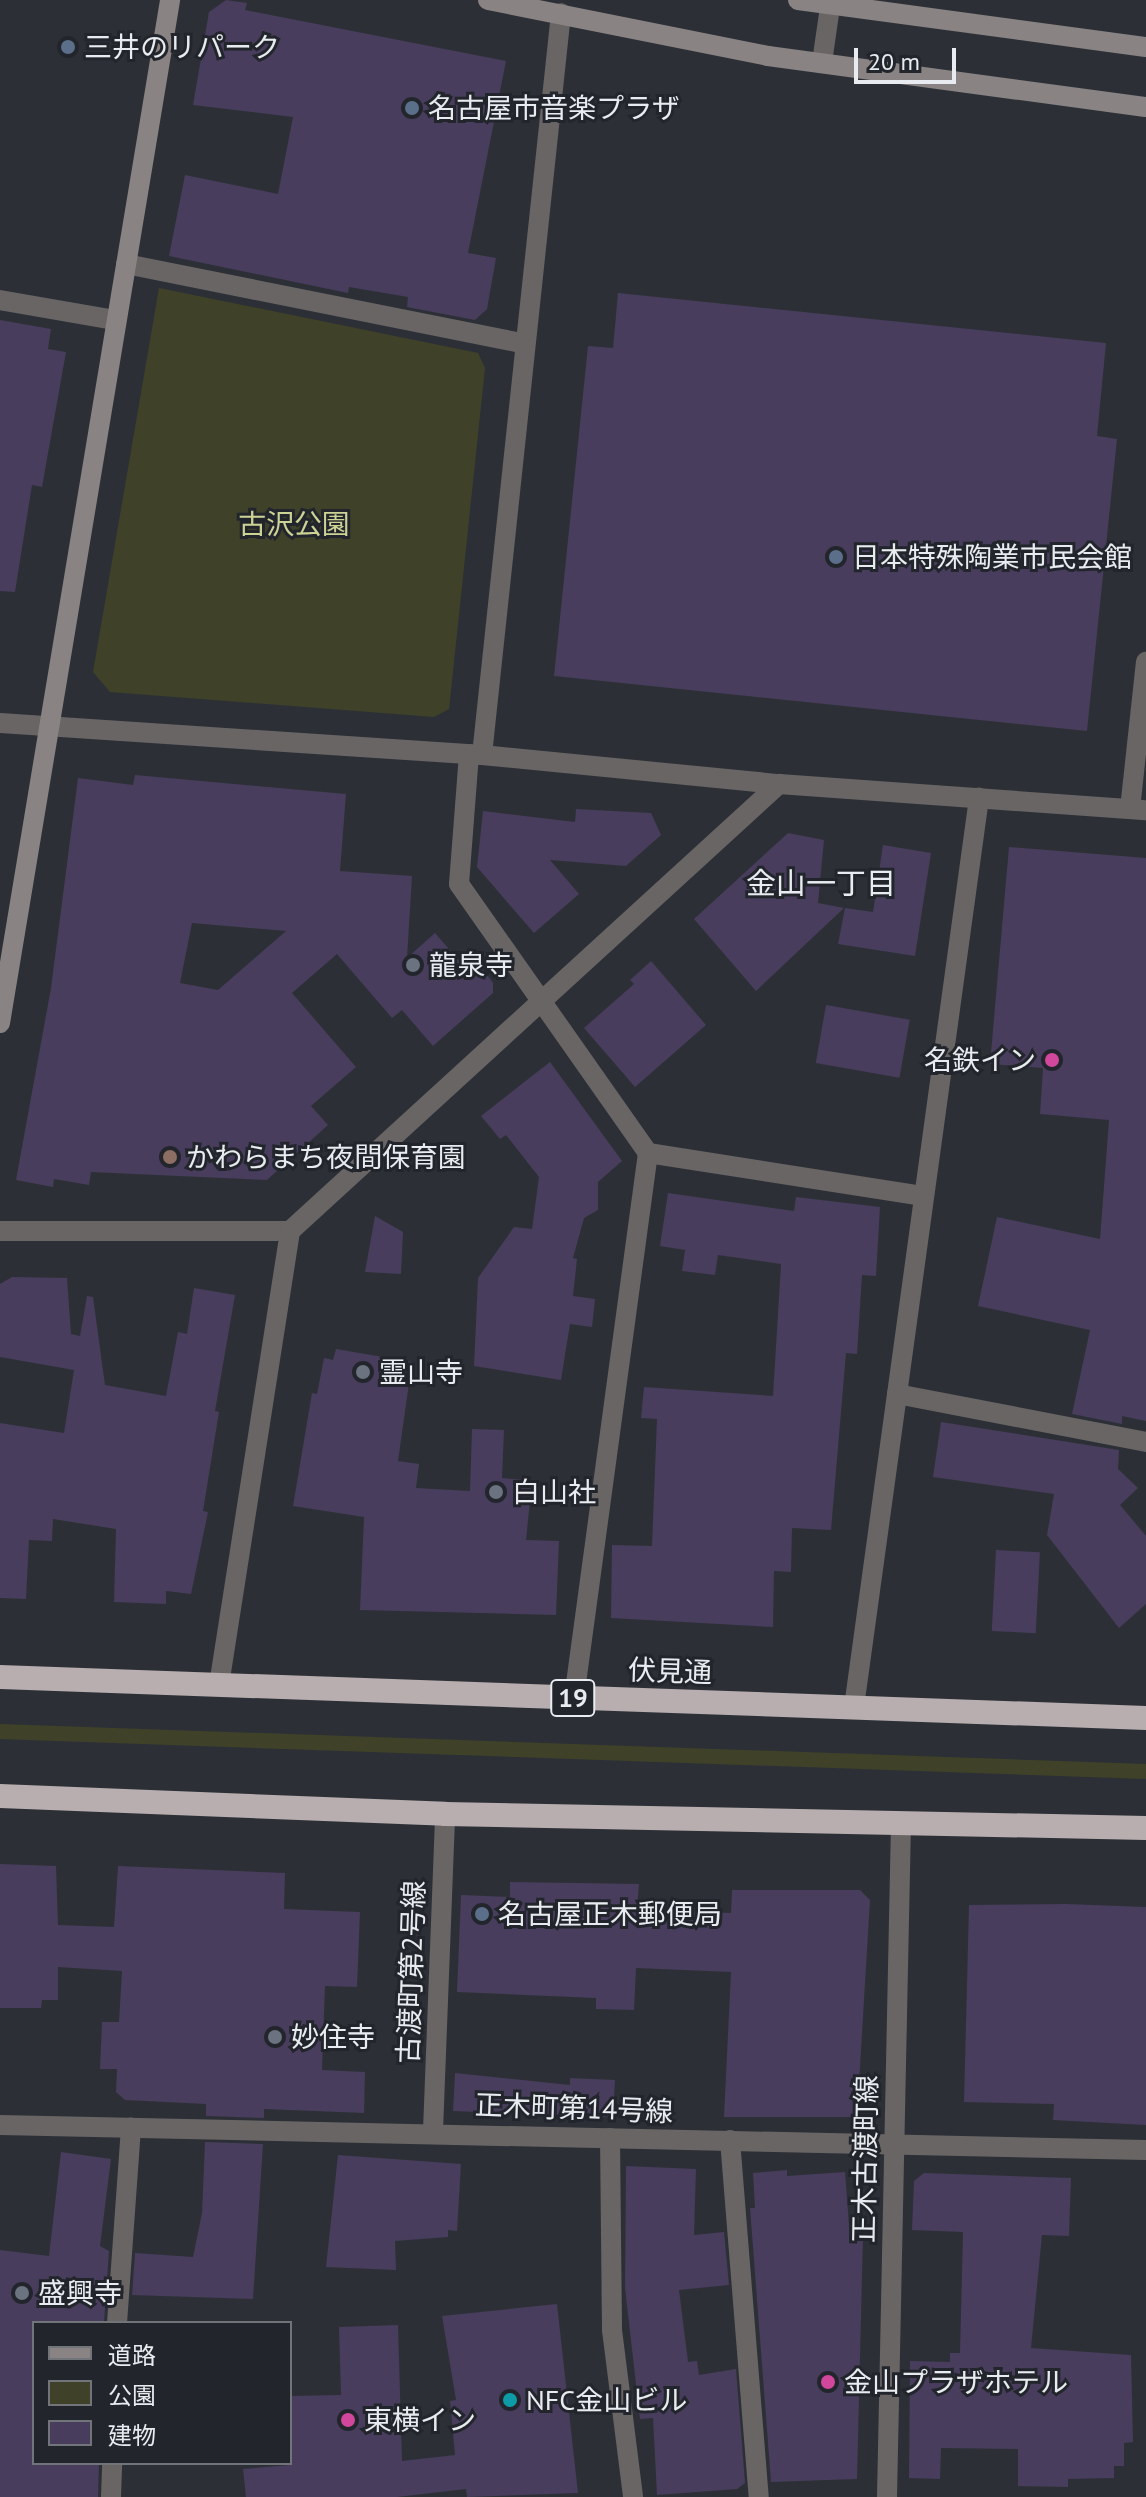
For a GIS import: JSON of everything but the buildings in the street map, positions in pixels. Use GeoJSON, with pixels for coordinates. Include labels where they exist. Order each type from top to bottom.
{"type":"FeatureCollection","features":[{"type":"Feature","properties":{"kind":"highway","name":"伏見通"},"geometry":{"type":"LineString","coordinates":[[0,1677],[1146,1718]]}},
{"type":"Feature","properties":{"kind":"highway"},"geometry":{"type":"LineString","coordinates":[[0,1796],[445,1814],[1146,1828]]}},
{"type":"Feature","properties":{"kind":"street"},"geometry":{"type":"LineString","coordinates":[[0,1023],[170,0]]}},
{"type":"Feature","properties":{"kind":"street"},"geometry":{"type":"LineString","coordinates":[[488,0],[822,62],[1146,107]]}},
{"type":"Feature","properties":{"kind":"street"},"geometry":{"type":"LineString","coordinates":[[798,0],[1146,47]]}},
{"type":"Feature","properties":{"kind":"street"},"geometry":{"type":"LineString","coordinates":[[822,62],[830,3]]}},
{"type":"Feature","properties":{"kind":"street"},"geometry":{"type":"LineString","coordinates":[[561,13],[459,884],[648,1153],[574,1698]]}},
{"type":"Feature","properties":{"kind":"street"},"geometry":{"type":"LineString","coordinates":[[126,264],[523,343]]}},
{"type":"Feature","properties":{"kind":"street"},"geometry":{"type":"LineString","coordinates":[[0,300],[115,320]]}},
{"type":"Feature","properties":{"kind":"street"},"geometry":{"type":"LineString","coordinates":[[0,723],[475,755],[779,784],[1138,810],[1146,662]]}},
{"type":"Feature","properties":{"kind":"street"},"geometry":{"type":"LineString","coordinates":[[219,1685],[290,1231],[779,784]]}},
{"type":"Feature","properties":{"kind":"street"},"geometry":{"type":"LineString","coordinates":[[854,1707],[979,798]]}},
{"type":"Feature","properties":{"kind":"street"},"geometry":{"type":"LineString","coordinates":[[648,1153],[924,1196]]}},
{"type":"Feature","properties":{"kind":"street"},"geometry":{"type":"LineString","coordinates":[[0,1231],[290,1231]]}},
{"type":"Feature","properties":{"kind":"street"},"geometry":{"type":"LineString","coordinates":[[897,1394],[1146,1442]]}},
{"type":"Feature","properties":{"kind":"street","name":"古渡町第2号線"},"geometry":{"type":"LineString","coordinates":[[433,2131],[445,1814]]}},
{"type":"Feature","properties":{"kind":"street","name":"正木古渡町線"},"geometry":{"type":"LineString","coordinates":[[887,2497],[901,1822]]}},
{"type":"Feature","properties":{"kind":"street","name":"正木町第14号線"},"geometry":{"type":"LineString","coordinates":[[0,2125],[433,2131],[1146,2150]]}},
{"type":"Feature","properties":{"kind":"street"},"geometry":{"type":"LineString","coordinates":[[117,2321],[131,2128]]}},
{"type":"Feature","properties":{"kind":"street"},"geometry":{"type":"LineString","coordinates":[[610,2138],[612,2330],[633,2497]]}},
{"type":"Feature","properties":{"kind":"street"},"geometry":{"type":"LineString","coordinates":[[730,2140],[759,2497]]}},
{"type":"Feature","properties":{"kind":"street"},"geometry":{"type":"LineString","coordinates":[[111,2497],[112,2465]]}},
{"type":"Feature","properties":{"kind":"green space","name":"古沢公園"},"geometry":{"type":"Polygon","coordinates":[[[159,288],[478,353],[485,368],[449,709],[434,717],[110,692],[93,672],[159,288]]]}},
{"type":"Feature","properties":{"kind":"green space"},"geometry":{"type":"Polygon","coordinates":[[[0,1724],[1146,1764],[1146,1779],[0,1739],[0,1724]]]}},
{"type":"Feature","properties":{"kind":"place","name":"三井のリパーク"},"geometry":{"type":"Point","coordinates":[68,47]}},
{"type":"Feature","properties":{"kind":"place","name":"名古屋市音楽プラザ"},"geometry":{"type":"Point","coordinates":[412,108]}},
{"type":"Feature","properties":{"kind":"place","name":"日本特殊陶業市民会館"},"geometry":{"type":"Point","coordinates":[836,557]}},
{"type":"Feature","properties":{"kind":"place","name":"龍泉寺"},"geometry":{"type":"Point","coordinates":[413,965]}},
{"type":"Feature","properties":{"kind":"place","name":"名鉄イン"},"geometry":{"type":"Point","coordinates":[1052,1060]}},
{"type":"Feature","properties":{"kind":"place","name":"かわらまち夜間保育園"},"geometry":{"type":"Point","coordinates":[170,1157]}},
{"type":"Feature","properties":{"kind":"place","name":"霊山寺"},"geometry":{"type":"Point","coordinates":[363,1372]}},
{"type":"Feature","properties":{"kind":"place","name":"白山社"},"geometry":{"type":"Point","coordinates":[496,1492]}},
{"type":"Feature","properties":{"kind":"place","name":"名古屋正木郵便局"},"geometry":{"type":"Point","coordinates":[482,1914]}},
{"type":"Feature","properties":{"kind":"place","name":"妙住寺"},"geometry":{"type":"Point","coordinates":[275,2037]}},
{"type":"Feature","properties":{"kind":"place","name":"盛興寺"},"geometry":{"type":"Point","coordinates":[22,2293]}},
{"type":"Feature","properties":{"kind":"place","name":"金山プラザホテル"},"geometry":{"type":"Point","coordinates":[828,2382]}},
{"type":"Feature","properties":{"kind":"place","name":"NFC金山ビル"},"geometry":{"type":"Point","coordinates":[510,2400]}},
{"type":"Feature","properties":{"kind":"place","name":"東横イン"},"geometry":{"type":"Point","coordinates":[348,2420]}},
{"type":"Feature","properties":{"kind":"district","name":"金山一丁目"},"geometry":{"type":"Point","coordinates":[821,883]}}]}
